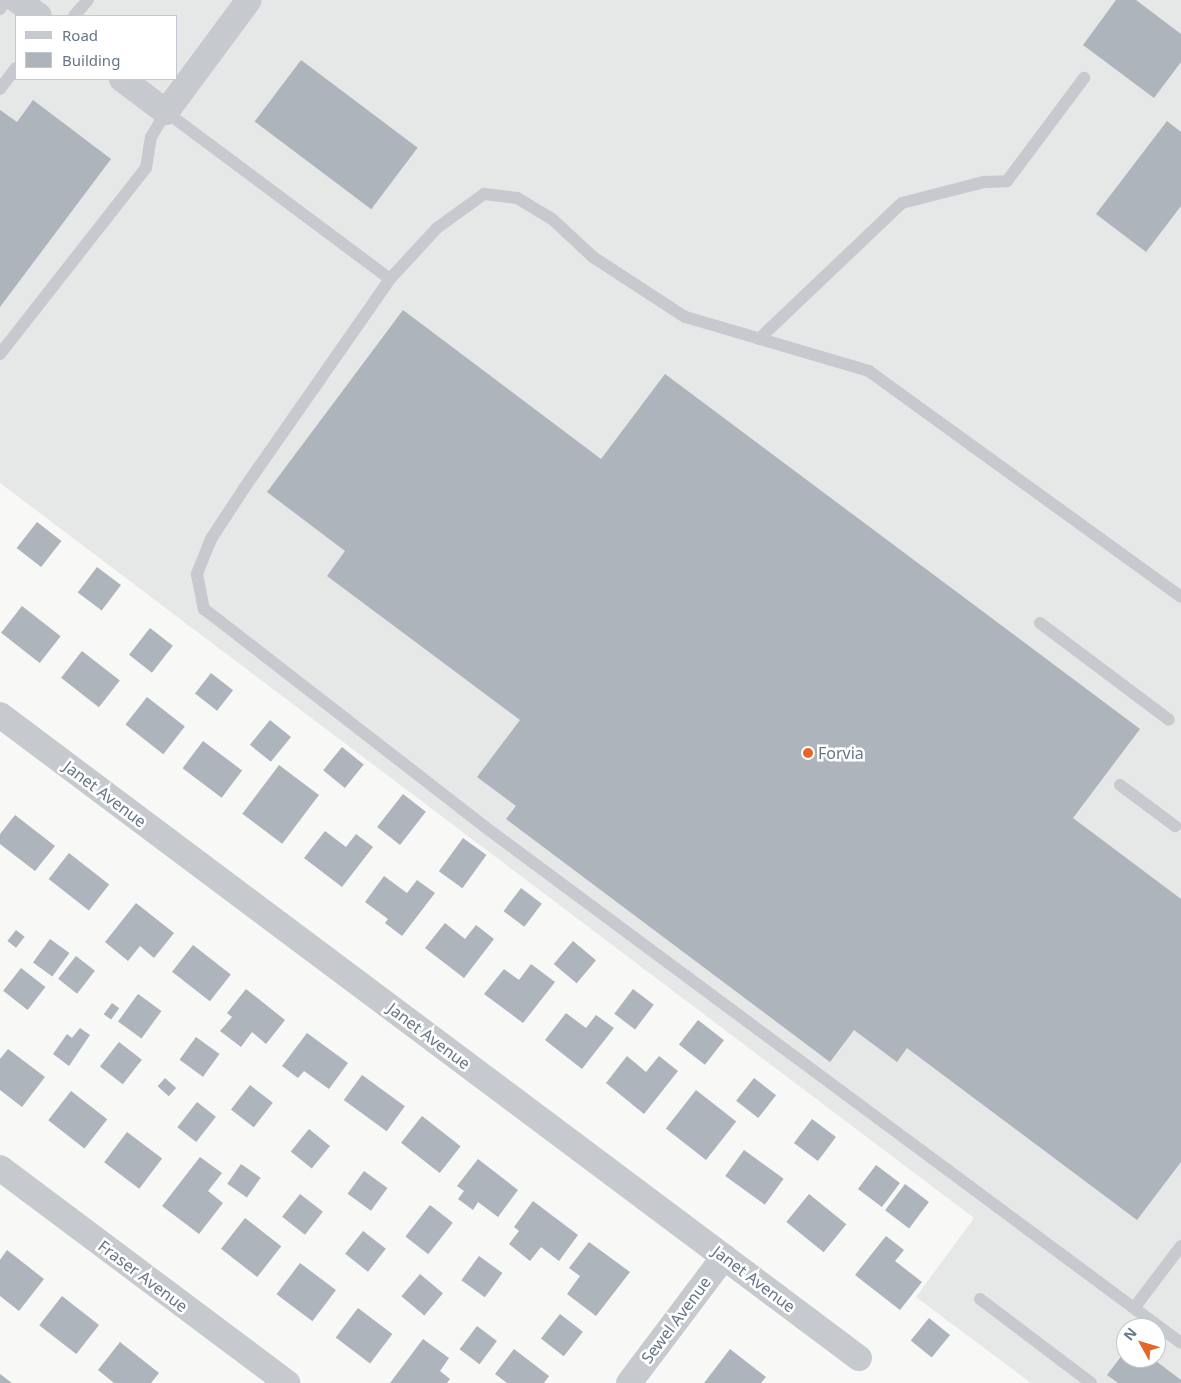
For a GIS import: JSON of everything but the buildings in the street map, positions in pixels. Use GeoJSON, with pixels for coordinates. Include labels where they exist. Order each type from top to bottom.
{"type":"FeatureCollection","features":[{"type":"Feature","properties":{"kind":"street"},"geometry":{"type":"LineString","coordinates":[[17,0],[38,15]]}},
{"type":"Feature","properties":{"kind":"street"},"geometry":{"type":"LineString","coordinates":[[123,80],[166,112],[249,0]]}},
{"type":"Feature","properties":{"kind":"street","name":"Janet Avenue"},"geometry":{"type":"LineString","coordinates":[[0,715],[859,1358]]}},
{"type":"Feature","properties":{"kind":"street","name":"Fraser Avenue"},"geometry":{"type":"LineString","coordinates":[[0,1168],[286,1383]]}},
{"type":"Feature","properties":{"kind":"street","name":"Sewel Avenue"},"geometry":{"type":"LineString","coordinates":[[629,1383],[724,1257]]}},
{"type":"Feature","properties":{"kind":"lane"},"geometry":{"type":"LineString","coordinates":[[0,9],[7,0]]}},
{"type":"Feature","properties":{"kind":"lane"},"geometry":{"type":"LineString","coordinates":[[75,15],[88,0]]}},
{"type":"Feature","properties":{"kind":"lane"},"geometry":{"type":"LineString","coordinates":[[0,89],[15,69]]}},
{"type":"Feature","properties":{"kind":"lane"},"geometry":{"type":"LineString","coordinates":[[759,338],[902,203],[984,182],[1007,181],[1084,78]]}},
{"type":"Feature","properties":{"kind":"lane"},"geometry":{"type":"LineString","coordinates":[[0,354],[146,168],[151,137],[166,112],[390,279]]}},
{"type":"Feature","properties":{"kind":"lane"},"geometry":{"type":"LineString","coordinates":[[1181,596],[868,371],[685,317],[593,257],[552,219],[517,198],[484,194],[437,228],[390,279],[211,539],[197,574],[204,610],[490,830],[1181,1343]]}},
{"type":"Feature","properties":{"kind":"lane"},"geometry":{"type":"LineString","coordinates":[[1040,623],[1170,720]]}},
{"type":"Feature","properties":{"kind":"lane"},"geometry":{"type":"LineString","coordinates":[[1120,785],[1175,826]]}},
{"type":"Feature","properties":{"kind":"lane"},"geometry":{"type":"LineString","coordinates":[[1134,1308],[1181,1246]]}},
{"type":"Feature","properties":{"kind":"lane"},"geometry":{"type":"LineString","coordinates":[[980,1299],[1091,1383]]}},
{"type":"Feature","properties":{"kind":"shaded area","name":"Forvia"},"geometry":{"type":"Polygon","coordinates":[[[0,0],[1181,0],[1181,1383],[1031,1383],[916,1297],[974,1218],[0,483],[0,0]]]}},
{"type":"Feature","properties":{"kind":"place","name":"Forvia"},"geometry":{"type":"Point","coordinates":[808,753]}}]}
